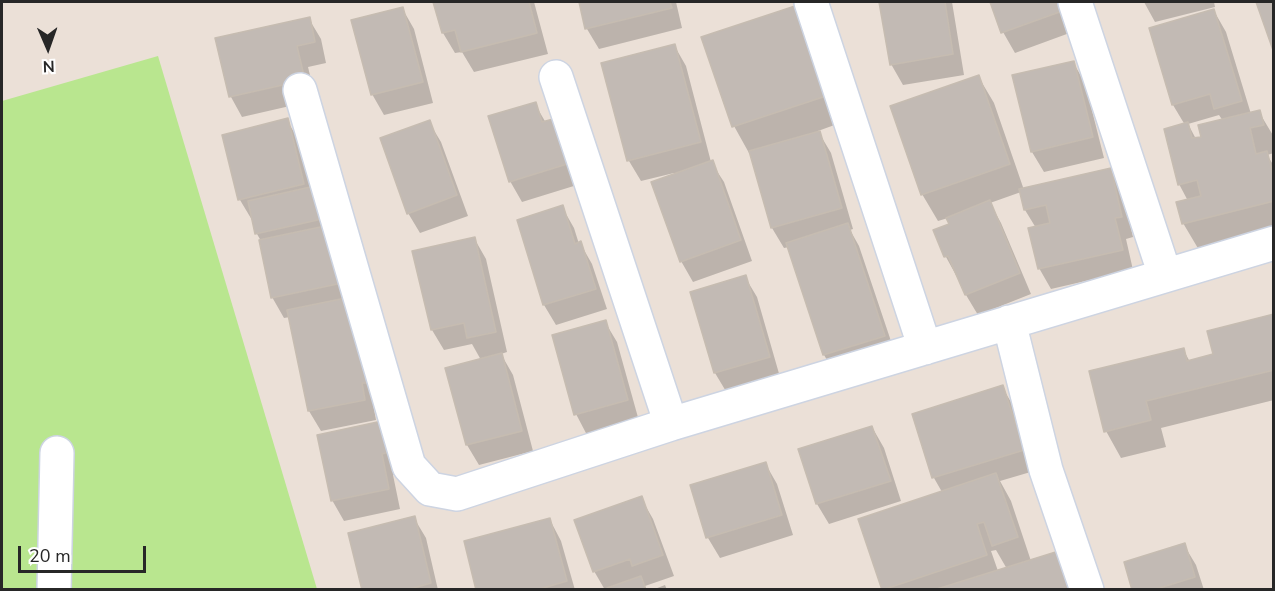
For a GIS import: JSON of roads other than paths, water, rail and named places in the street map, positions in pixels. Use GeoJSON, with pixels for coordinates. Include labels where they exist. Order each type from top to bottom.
{"type":"FeatureCollection","features":[{"type":"Feature","properties":{"kind":"street"},"geometry":{"type":"LineString","coordinates":[[811,2],[925,348]]}},
{"type":"Feature","properties":{"kind":"street"},"geometry":{"type":"LineString","coordinates":[[1075,2],[1165,275]]}},
{"type":"Feature","properties":{"kind":"street"},"geometry":{"type":"LineString","coordinates":[[556,77],[670,424]]}},
{"type":"Feature","properties":{"kind":"street"},"geometry":{"type":"LineString","coordinates":[[300,90],[409,466],[430,489],[457,494],[670,424],[1274,243]]}},
{"type":"Feature","properties":{"kind":"street"},"geometry":{"type":"LineString","coordinates":[[1009,322],[1046,470],[1087,590]]}},
{"type":"Feature","properties":{"kind":"street"},"geometry":{"type":"LineString","coordinates":[[54,590],[57,453]]}}]}
